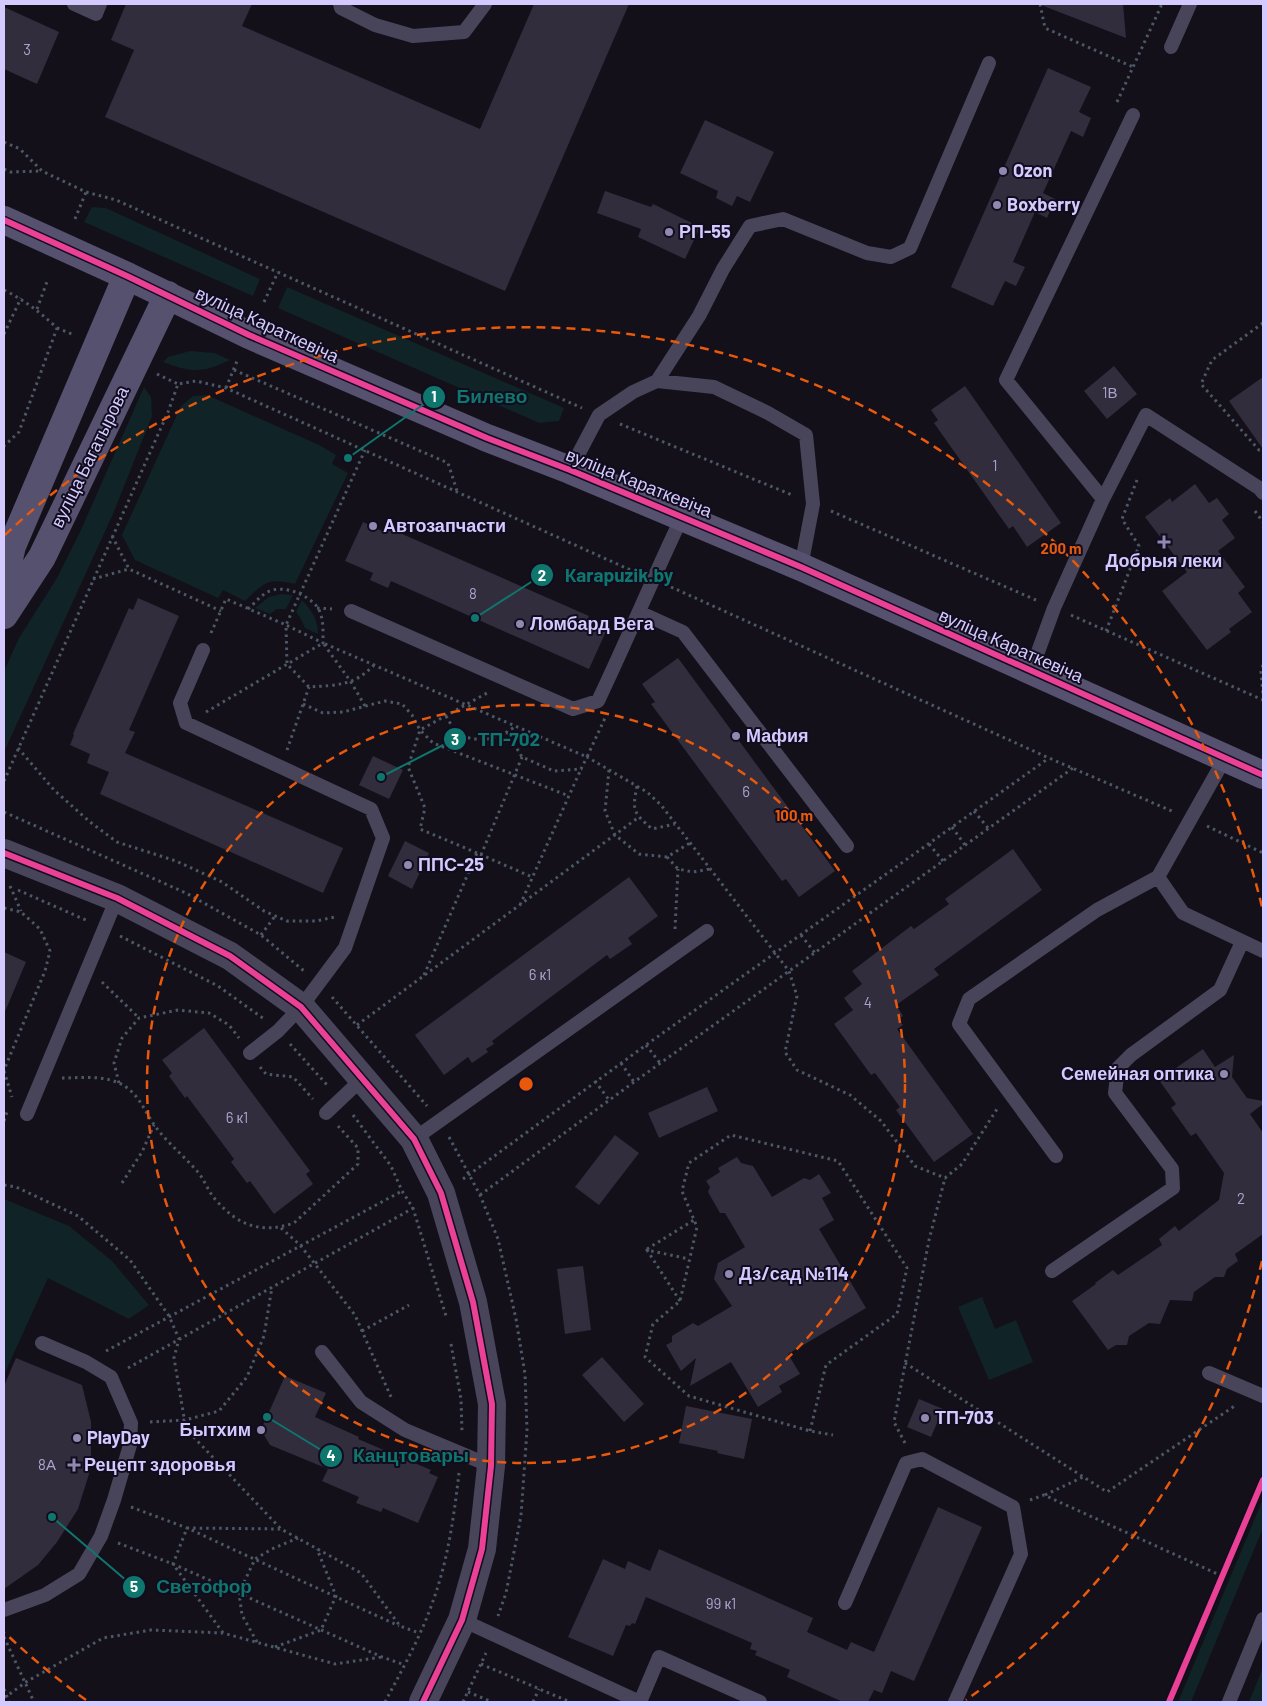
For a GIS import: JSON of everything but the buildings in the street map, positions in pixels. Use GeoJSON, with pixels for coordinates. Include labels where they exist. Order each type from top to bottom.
{"type":"FeatureCollection","features":[{"type":"Feature","properties":{"kind":"street","name":"вуліца Караткевіча"},"geometry":{"type":"LineString","coordinates":[[4,220],[168,295],[249,335],[487,438],[570,470],[801,567],[1263,775]]}},
{"type":"Feature","properties":{"kind":"street","name":"вуліца Багатырова"},"geometry":{"type":"LineString","coordinates":[[4,581],[12,546],[127,276]]}},
{"type":"Feature","properties":{"kind":"street","name":"вуліца Багатырова"},"geometry":{"type":"LineString","coordinates":[[4,615],[42,557],[168,295]]}},
{"type":"Feature","properties":{"kind":"street"},"geometry":{"type":"LineString","coordinates":[[4,854],[117,898],[230,956],[301,1007],[414,1139],[441,1194],[473,1302],[492,1404],[491,1466],[482,1549],[462,1620],[423,1702]]}},
{"type":"Feature","properties":{"kind":"lane"},"geometry":{"type":"LineString","coordinates":[[74,4],[96,14],[100,4]]}},
{"type":"Feature","properties":{"kind":"lane"},"geometry":{"type":"LineString","coordinates":[[340,4],[342,8],[375,25],[413,36],[464,32],[485,4]]}},
{"type":"Feature","properties":{"kind":"lane"},"geometry":{"type":"LineString","coordinates":[[1171,47],[1190,4]]}},
{"type":"Feature","properties":{"kind":"lane"},"geometry":{"type":"LineString","coordinates":[[658,381],[699,316],[723,269],[750,226],[783,220],[867,253],[891,257],[910,248],[989,63]]}},
{"type":"Feature","properties":{"kind":"lane"},"geometry":{"type":"LineString","coordinates":[[1103,499],[1006,380],[1133,115]]}},
{"type":"Feature","properties":{"kind":"lane"},"geometry":{"type":"LineString","coordinates":[[570,470],[599,415],[633,392],[658,381],[714,387],[768,413],[806,435],[813,504],[801,567]]}},
{"type":"Feature","properties":{"kind":"lane"},"geometry":{"type":"LineString","coordinates":[[1031,671],[1054,608],[1103,499],[1146,415],[1262,489]]}},
{"type":"Feature","properties":{"kind":"lane"},"geometry":{"type":"LineString","coordinates":[[352,611],[573,709],[598,701],[652,579],[682,517]]}},
{"type":"Feature","properties":{"kind":"lane"},"geometry":{"type":"LineString","coordinates":[[639,612],[683,632],[847,846]]}},
{"type":"Feature","properties":{"kind":"lane"},"geometry":{"type":"LineString","coordinates":[[204,650],[180,703],[186,723],[371,809],[384,838],[345,948],[301,1007],[278,1031],[250,1053]]}},
{"type":"Feature","properties":{"kind":"lane"},"geometry":{"type":"LineString","coordinates":[[1056,1156],[959,1024],[969,999],[1097,910],[1158,877],[1225,758]]}},
{"type":"Feature","properties":{"kind":"lane"},"geometry":{"type":"LineString","coordinates":[[1158,877],[1183,913],[1263,951]]}},
{"type":"Feature","properties":{"kind":"lane"},"geometry":{"type":"LineString","coordinates":[[27,1114],[117,898]]}},
{"type":"Feature","properties":{"kind":"lane"},"geometry":{"type":"LineString","coordinates":[[414,1139],[707,931]]}},
{"type":"Feature","properties":{"kind":"lane"},"geometry":{"type":"LineString","coordinates":[[1052,1271],[1173,1188],[1172,1169],[1115,1093],[1118,1068],[1132,1055],[1220,990],[1242,942]]}},
{"type":"Feature","properties":{"kind":"lane"},"geometry":{"type":"LineString","coordinates":[[326,1113],[362,1079]]}},
{"type":"Feature","properties":{"kind":"lane"},"geometry":{"type":"LineString","coordinates":[[4,1610],[46,1595],[79,1574],[101,1536],[130,1445],[131,1423],[111,1377],[86,1362],[42,1343]]}},
{"type":"Feature","properties":{"kind":"lane"},"geometry":{"type":"LineString","coordinates":[[322,1352],[361,1402],[405,1430],[491,1466]]}},
{"type":"Feature","properties":{"kind":"lane"},"geometry":{"type":"LineString","coordinates":[[1209,1373],[1263,1396]]}},
{"type":"Feature","properties":{"kind":"lane"},"geometry":{"type":"LineString","coordinates":[[845,1603],[906,1463],[922,1459],[1013,1507],[1021,1554],[955,1702]]}},
{"type":"Feature","properties":{"kind":"lane"},"geometry":{"type":"LineString","coordinates":[[1229,1702],[1263,1619]]}},
{"type":"Feature","properties":{"kind":"lane"},"geometry":{"type":"LineString","coordinates":[[462,1620],[640,1702],[659,1656],[760,1702]]}},
{"type":"Feature","properties":{"kind":"path"},"geometry":{"type":"LineString","coordinates":[[1040,4],[1045,28],[1133,67]]}},
{"type":"Feature","properties":{"kind":"path"},"geometry":{"type":"LineString","coordinates":[[4,142],[20,149],[42,171],[86,192],[116,200],[599,415],[975,572],[1263,700]]}},
{"type":"Feature","properties":{"kind":"path"},"geometry":{"type":"LineString","coordinates":[[4,169],[10,172],[42,171]]}},
{"type":"Feature","properties":{"kind":"path"},"geometry":{"type":"LineString","coordinates":[[75,219],[86,192]]}},
{"type":"Feature","properties":{"kind":"path"},"geometry":{"type":"LineString","coordinates":[[264,302],[278,272]]}},
{"type":"Feature","properties":{"kind":"path"},"geometry":{"type":"LineString","coordinates":[[37,309],[48,279]]}},
{"type":"Feature","properties":{"kind":"path"},"geometry":{"type":"LineString","coordinates":[[4,290],[21,298],[37,309],[56,328],[78,337]]}},
{"type":"Feature","properties":{"kind":"path"},"geometry":{"type":"LineString","coordinates":[[4,334],[21,298]]}},
{"type":"Feature","properties":{"kind":"path"},"geometry":{"type":"LineString","coordinates":[[1263,323],[1212,360],[1201,384],[1259,450],[1263,448]]}},
{"type":"Feature","properties":{"kind":"path"},"geometry":{"type":"LineString","coordinates":[[4,446],[18,432],[56,328]]}},
{"type":"Feature","properties":{"kind":"path"},"geometry":{"type":"LineString","coordinates":[[226,388],[237,361]]}},
{"type":"Feature","properties":{"kind":"path"},"geometry":{"type":"LineString","coordinates":[[234,370],[448,463],[457,492]]}},
{"type":"Feature","properties":{"kind":"path"},"geometry":{"type":"LineString","coordinates":[[150,371],[178,384],[196,381],[226,388],[1049,758],[1192,819],[1263,853]]}},
{"type":"Feature","properties":{"kind":"path"},"geometry":{"type":"LineString","coordinates":[[4,781],[168,412],[178,384]]}},
{"type":"Feature","properties":{"kind":"path"},"geometry":{"type":"LineString","coordinates":[[365,450],[286,625],[287,664],[309,687],[342,685],[364,675],[374,664]]}},
{"type":"Feature","properties":{"kind":"path"},"geometry":{"type":"LineString","coordinates":[[1106,631],[1139,546],[1122,519],[1139,475]]}},
{"type":"Feature","properties":{"kind":"path"},"geometry":{"type":"LineString","coordinates":[[1252,507],[1263,522]]}},
{"type":"Feature","properties":{"kind":"path"},"geometry":{"type":"LineString","coordinates":[[112,535],[129,569],[222,611]]}},
{"type":"Feature","properties":{"kind":"path"},"geometry":{"type":"LineString","coordinates":[[93,579],[129,569]]}},
{"type":"Feature","properties":{"kind":"path"},"geometry":{"type":"LineString","coordinates":[[248,608],[267,592],[285,589],[300,593],[317,608],[323,626],[323,643]]}},
{"type":"Feature","properties":{"kind":"path"},"geometry":{"type":"LineString","coordinates":[[204,650],[226,599],[323,643]]}},
{"type":"Feature","properties":{"kind":"path"},"geometry":{"type":"LineString","coordinates":[[186,723],[323,643]]}},
{"type":"Feature","properties":{"kind":"path"},"geometry":{"type":"LineString","coordinates":[[1263,664],[1261,672],[1263,695]]}},
{"type":"Feature","properties":{"kind":"path"},"geometry":{"type":"LineString","coordinates":[[510,681],[420,730],[408,767],[425,808],[420,829],[532,877]]}},
{"type":"Feature","properties":{"kind":"path"},"geometry":{"type":"LineString","coordinates":[[281,767],[309,687]]}},
{"type":"Feature","properties":{"kind":"path"},"geometry":{"type":"LineString","coordinates":[[303,704],[323,713],[343,712],[385,701],[402,704],[412,715],[420,730],[433,743],[569,796]]}},
{"type":"Feature","properties":{"kind":"path"},"geometry":{"type":"LineString","coordinates":[[446,716],[456,733],[472,739],[488,739],[507,732],[516,726]]}},
{"type":"Feature","properties":{"kind":"path"},"geometry":{"type":"LineString","coordinates":[[507,732],[522,757],[554,771],[581,769]]}},
{"type":"Feature","properties":{"kind":"path"},"geometry":{"type":"LineString","coordinates":[[18,748],[54,790],[90,822],[118,842],[176,861],[222,882],[264,911],[287,922],[316,921],[357,913]]}},
{"type":"Feature","properties":{"kind":"path"},"geometry":{"type":"LineString","coordinates":[[482,855],[522,757]]}},
{"type":"Feature","properties":{"kind":"path"},"geometry":{"type":"LineString","coordinates":[[520,905],[587,757],[647,792],[661,805],[789,972],[797,996],[785,1052],[797,1070],[850,1095],[881,1121],[915,1166],[945,1178]]}},
{"type":"Feature","properties":{"kind":"path"},"geometry":{"type":"LineString","coordinates":[[111,1377],[441,1194],[469,1176],[621,1063],[1049,758]]}},
{"type":"Feature","properties":{"kind":"path"},"geometry":{"type":"LineString","coordinates":[[480,1195],[660,1063],[1073,768]]}},
{"type":"Feature","properties":{"kind":"path"},"geometry":{"type":"LineString","coordinates":[[609,770],[605,811],[615,835],[639,854],[667,857],[690,843]]}},
{"type":"Feature","properties":{"kind":"path"},"geometry":{"type":"LineString","coordinates":[[637,786],[633,806],[639,817],[652,829],[675,824]]}},
{"type":"Feature","properties":{"kind":"path"},"geometry":{"type":"LineString","coordinates":[[974,811],[988,828]]}},
{"type":"Feature","properties":{"kind":"path"},"geometry":{"type":"LineString","coordinates":[[4,812],[186,893],[261,935],[320,984],[440,1121],[480,1195],[498,1239],[516,1319],[525,1374],[527,1430],[521,1516],[506,1593],[481,1664],[462,1702]]}},
{"type":"Feature","properties":{"kind":"path"},"geometry":{"type":"LineString","coordinates":[[357,1025],[639,817]]}},
{"type":"Feature","properties":{"kind":"path"},"geometry":{"type":"LineString","coordinates":[[952,827],[965,845]]}},
{"type":"Feature","properties":{"kind":"path"},"geometry":{"type":"LineString","coordinates":[[929,844],[943,861]]}},
{"type":"Feature","properties":{"kind":"path"},"geometry":{"type":"LineString","coordinates":[[424,976],[477,853]]}},
{"type":"Feature","properties":{"kind":"path"},"geometry":{"type":"LineString","coordinates":[[667,857],[678,869],[693,872],[710,869]]}},
{"type":"Feature","properties":{"kind":"path"},"geometry":{"type":"LineString","coordinates":[[675,954],[678,869]]}},
{"type":"Feature","properties":{"kind":"path"},"geometry":{"type":"LineString","coordinates":[[4,883],[105,928],[218,986],[272,1024],[341,1100],[391,1166],[402,1191],[413,1208],[448,1324]]}},
{"type":"Feature","properties":{"kind":"path"},"geometry":{"type":"LineString","coordinates":[[10,886],[21,912],[40,929],[50,951],[45,971],[4,1071],[13,1099]]}},
{"type":"Feature","properties":{"kind":"path"},"geometry":{"type":"LineString","coordinates":[[4,908],[21,912]]}},
{"type":"Feature","properties":{"kind":"path"},"geometry":{"type":"LineString","coordinates":[[261,935],[275,916]]}},
{"type":"Feature","properties":{"kind":"path"},"geometry":{"type":"LineString","coordinates":[[801,935],[815,953]]}},
{"type":"Feature","properties":{"kind":"path"},"geometry":{"type":"LineString","coordinates":[[88,969],[139,1018]]}},
{"type":"Feature","properties":{"kind":"path"},"geometry":{"type":"LineString","coordinates":[[40,1084],[60,1078],[95,1077],[119,1083],[136,1095],[154,1125],[199,1173],[215,1200],[234,1217],[256,1228],[281,1228],[294,1223],[358,1164],[358,1148],[293,1077],[266,1074],[229,1025],[209,1012],[178,1010],[139,1018],[122,1038],[114,1063],[119,1083]]}},
{"type":"Feature","properties":{"kind":"path"},"geometry":{"type":"LineString","coordinates":[[646,1045],[660,1063]]}},
{"type":"Feature","properties":{"kind":"path"},"geometry":{"type":"LineString","coordinates":[[621,1063],[634,1082]]}},
{"type":"Feature","properties":{"kind":"path"},"geometry":{"type":"LineString","coordinates":[[595,1082],[609,1100]]}},
{"type":"Feature","properties":{"kind":"path"},"geometry":{"type":"LineString","coordinates":[[914,1461],[894,1422],[929,1240],[945,1178],[962,1164],[1008,1092]]}},
{"type":"Feature","properties":{"kind":"path"},"geometry":{"type":"LineString","coordinates":[[4,1121],[10,1106]]}},
{"type":"Feature","properties":{"kind":"path"},"geometry":{"type":"LineString","coordinates":[[122,1183],[142,1152],[154,1125]]}},
{"type":"Feature","properties":{"kind":"path"},"geometry":{"type":"LineString","coordinates":[[810,1431],[826,1365],[897,1314],[907,1268],[838,1161],[731,1135],[689,1163],[682,1191],[697,1227],[680,1301],[654,1324],[646,1357],[689,1396],[810,1431],[833,1435]]}},
{"type":"Feature","properties":{"kind":"path"},"geometry":{"type":"LineString","coordinates":[[4,1185],[16,1187],[78,1216],[130,1260],[169,1316],[179,1339],[174,1358],[186,1429],[281,1529],[361,1573],[400,1626]]}},
{"type":"Feature","properties":{"kind":"path"},"geometry":{"type":"LineString","coordinates":[[86,1362],[402,1191]]}},
{"type":"Feature","properties":{"kind":"path"},"geometry":{"type":"LineString","coordinates":[[647,1250],[694,1220]]}},
{"type":"Feature","properties":{"kind":"path"},"geometry":{"type":"LineString","coordinates":[[281,1228],[300,1245],[355,1315],[405,1430]]}},
{"type":"Feature","properties":{"kind":"path"},"geometry":{"type":"LineString","coordinates":[[647,1250],[689,1259]]}},
{"type":"Feature","properties":{"kind":"path"},"geometry":{"type":"LineString","coordinates":[[647,1250],[680,1301]]}},
{"type":"Feature","properties":{"kind":"path"},"geometry":{"type":"LineString","coordinates":[[131,1423],[184,1420],[219,1411],[246,1376],[264,1336],[272,1287]]}},
{"type":"Feature","properties":{"kind":"path"},"geometry":{"type":"LineString","coordinates":[[362,1331],[409,1305]]}},
{"type":"Feature","properties":{"kind":"path"},"geometry":{"type":"LineString","coordinates":[[385,1702],[405,1665],[433,1601],[453,1531],[462,1453],[461,1399],[451,1343]]}},
{"type":"Feature","properties":{"kind":"path"},"geometry":{"type":"LineString","coordinates":[[905,1363],[1106,1492],[1241,1402]]}},
{"type":"Feature","properties":{"kind":"path"},"geometry":{"type":"LineString","coordinates":[[1013,1507],[1084,1477]]}},
{"type":"Feature","properties":{"kind":"path"},"geometry":{"type":"LineString","coordinates":[[1169,1702],[1263,1480]]}},
{"type":"Feature","properties":{"kind":"path"},"geometry":{"type":"LineString","coordinates":[[1044,1495],[1222,1576]]}},
{"type":"Feature","properties":{"kind":"path"},"geometry":{"type":"LineString","coordinates":[[114,1500],[187,1528],[419,1633]]}},
{"type":"Feature","properties":{"kind":"path"},"geometry":{"type":"LineString","coordinates":[[187,1528],[281,1529]]}},
{"type":"Feature","properties":{"kind":"path"},"geometry":{"type":"LineString","coordinates":[[173,1564],[187,1528]]}},
{"type":"Feature","properties":{"kind":"path"},"geometry":{"type":"LineString","coordinates":[[101,1536],[173,1564],[382,1657],[405,1665]]}},
{"type":"Feature","properties":{"kind":"path"},"geometry":{"type":"LineString","coordinates":[[258,1642],[242,1614],[239,1594],[254,1559],[298,1538]]}},
{"type":"Feature","properties":{"kind":"path"},"geometry":{"type":"LineString","coordinates":[[274,1647],[321,1630],[336,1596],[317,1548]]}},
{"type":"Feature","properties":{"kind":"path"},"geometry":{"type":"LineString","coordinates":[[173,1564],[223,1632]]}},
{"type":"Feature","properties":{"kind":"path"},"geometry":{"type":"LineString","coordinates":[[5,1696],[103,1638],[150,1630],[223,1632],[335,1664],[382,1657]]}},
{"type":"Feature","properties":{"kind":"path"},"geometry":{"type":"LineString","coordinates":[[4,1636],[34,1702]]}},
{"type":"Feature","properties":{"kind":"path"},"geometry":{"type":"LineString","coordinates":[[4,1648],[8,1645]]}},
{"type":"Feature","properties":{"kind":"path"},"geometry":{"type":"LineString","coordinates":[[481,1664],[570,1702]]}},
{"type":"Feature","properties":{"kind":"path"},"geometry":{"type":"LineString","coordinates":[[4,1689],[5,1696],[9,1702]]}},
{"type":"Feature","properties":{"kind":"path"},"geometry":{"type":"LineString","coordinates":[[533,1702],[539,1689]]}},
{"type":"Feature","properties":{"kind":"path"},"geometry":{"type":"LineString","coordinates":[[468,1692],[492,1702]]}},
{"type":"Feature","properties":{"kind":"green space"},"geometry":{"type":"Polygon","coordinates":[[[92,207],[106,208],[260,279],[253,296],[84,222],[92,207]]]}},
{"type":"Feature","properties":{"kind":"green space"},"geometry":{"type":"Polygon","coordinates":[[[287,287],[564,408],[559,421],[539,423],[278,308],[287,287]]]}},
{"type":"Feature","properties":{"kind":"green space"},"geometry":{"type":"Polygon","coordinates":[[[190,351],[215,353],[230,360],[197,370],[189,370],[163,362],[168,357],[190,351]]]}},
{"type":"Feature","properties":{"kind":"green space"},"geometry":{"type":"Polygon","coordinates":[[[144,387],[151,397],[152,416],[113,514],[4,752],[4,671],[19,638],[57,578],[80,532],[144,387]]]}},
{"type":"Feature","properties":{"kind":"green space"},"geometry":{"type":"Polygon","coordinates":[[[207,395],[319,445],[336,455],[332,464],[348,473],[295,584],[278,581],[267,583],[245,601],[223,590],[218,598],[135,560],[122,535],[181,406],[193,396],[207,395]]]}},
{"type":"Feature","properties":{"kind":"green space"},"geometry":{"type":"Polygon","coordinates":[[[281,594],[293,595],[286,609],[277,609],[270,614],[255,608],[269,597],[281,594]]]}},
{"type":"Feature","properties":{"kind":"green space"},"geometry":{"type":"Polygon","coordinates":[[[302,600],[314,616],[318,634],[305,628],[296,612],[302,600]]]}},
{"type":"Feature","properties":{"kind":"green space"},"geometry":{"type":"Polygon","coordinates":[[[4,1199],[69,1226],[112,1261],[149,1305],[129,1319],[48,1278],[4,1375],[4,1199]]]}},
{"type":"Feature","properties":{"kind":"green space"},"geometry":{"type":"Polygon","coordinates":[[[982,1297],[995,1329],[1016,1320],[1033,1362],[989,1380],[958,1307],[982,1297]]]}},
{"type":"Feature","properties":{"kind":"green space"},"geometry":{"type":"Polygon","coordinates":[[[1263,1499],[1263,1528],[1191,1702],[1178,1702],[1263,1499]]]}},
{"type":"Feature","properties":{"kind":"green space"},"geometry":{"type":"Polygon","coordinates":[[[1263,1667],[1263,1702],[1249,1702],[1263,1667]]]}},
{"type":"Feature","properties":{"kind":"cycle path"},"geometry":{"type":"LineString","coordinates":[[4,220],[127,276],[249,335],[487,438],[570,470],[801,567],[1263,775]]}},
{"type":"Feature","properties":{"kind":"cycle path"},"geometry":{"type":"LineString","coordinates":[[4,853],[117,898],[230,956],[301,1007],[414,1139],[441,1193],[473,1302],[492,1404],[491,1466],[482,1549],[462,1620],[423,1702]]}},
{"type":"Feature","properties":{"kind":"cycle path"},"geometry":{"type":"LineString","coordinates":[[1169,1702],[1263,1480]]}},
{"type":"Feature","properties":{"kind":"place","name":"Ozon"},"geometry":{"type":"Point","coordinates":[1003,171]}},
{"type":"Feature","properties":{"kind":"place","name":"Boxberry"},"geometry":{"type":"Point","coordinates":[997,205]}},
{"type":"Feature","properties":{"kind":"place","name":"РП-55"},"geometry":{"type":"Point","coordinates":[669,232]}},
{"type":"Feature","properties":{"kind":"place","name":"Билево"},"geometry":{"type":"Point","coordinates":[348,458]}},
{"type":"Feature","properties":{"kind":"place","name":"Автозапчасти"},"geometry":{"type":"Point","coordinates":[373,526]}},
{"type":"Feature","properties":{"kind":"place","name":"Добрыя леки"},"geometry":{"type":"Point","coordinates":[1164,542]}},
{"type":"Feature","properties":{"kind":"place","name":"Кarapuzik.by"},"geometry":{"type":"Point","coordinates":[475,618]}},
{"type":"Feature","properties":{"kind":"place","name":"Ломбард Вега"},"geometry":{"type":"Point","coordinates":[520,624]}},
{"type":"Feature","properties":{"kind":"place","name":"Мафия"},"geometry":{"type":"Point","coordinates":[736,736]}},
{"type":"Feature","properties":{"kind":"place","name":"ТП-702"},"geometry":{"type":"Point","coordinates":[381,777]}},
{"type":"Feature","properties":{"kind":"place","name":"ППС-25"},"geometry":{"type":"Point","coordinates":[408,865]}},
{"type":"Feature","properties":{"kind":"place","name":"Семейная оптика"},"geometry":{"type":"Point","coordinates":[1224,1074]}},
{"type":"Feature","properties":{"kind":"place","name":"Дз/сад №114"},"geometry":{"type":"Point","coordinates":[729,1274]}},
{"type":"Feature","properties":{"kind":"place","name":"Канцтовары"},"geometry":{"type":"Point","coordinates":[267,1417]}},
{"type":"Feature","properties":{"kind":"place","name":"ТП-703"},"geometry":{"type":"Point","coordinates":[925,1418]}},
{"type":"Feature","properties":{"kind":"place","name":"Бытхим"},"geometry":{"type":"Point","coordinates":[261,1430]}},
{"type":"Feature","properties":{"kind":"place","name":"PlayDay"},"geometry":{"type":"Point","coordinates":[77,1438]}},
{"type":"Feature","properties":{"kind":"place","name":"Рецепт здоровья"},"geometry":{"type":"Point","coordinates":[74,1465]}},
{"type":"Feature","properties":{"kind":"place","name":"Светофор"},"geometry":{"type":"Point","coordinates":[52,1517]}}]}
